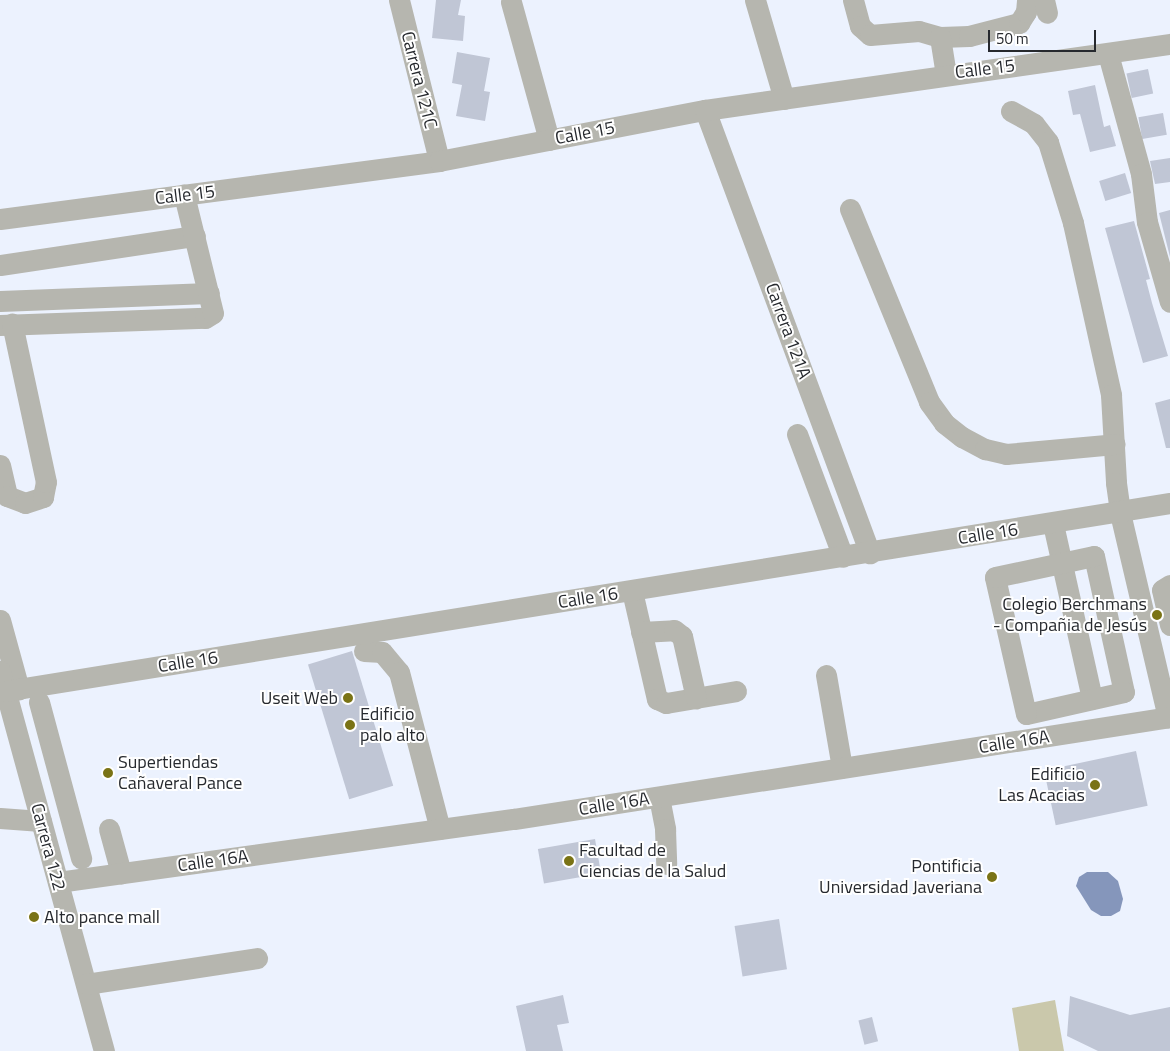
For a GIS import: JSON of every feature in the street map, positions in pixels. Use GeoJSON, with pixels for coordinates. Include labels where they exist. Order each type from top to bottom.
{"type":"FeatureCollection","features":[{"type":"Feature","properties":{"kind":"street","name":"Carrera 121C"},"geometry":{"type":"LineString","coordinates":[[399,0],[440,161]]}},
{"type":"Feature","properties":{"kind":"street"},"geometry":{"type":"LineString","coordinates":[[755,0],[784,98]]}},
{"type":"Feature","properties":{"kind":"street"},"geometry":{"type":"LineString","coordinates":[[853,0],[860,26],[870,35],[919,31],[940,36],[969,36],[1019,23],[1026,12],[1027,0]]}},
{"type":"Feature","properties":{"kind":"street"},"geometry":{"type":"LineString","coordinates":[[512,2],[549,140]]}},
{"type":"Feature","properties":{"kind":"street"},"geometry":{"type":"LineString","coordinates":[[940,36],[946,74]]}},
{"type":"Feature","properties":{"kind":"street","name":"Calle 15"},"geometry":{"type":"LineString","coordinates":[[0,219],[440,161],[705,110],[946,74],[1108,54],[1170,44]]}},
{"type":"Feature","properties":{"kind":"street"},"geometry":{"type":"LineString","coordinates":[[1108,54],[1141,174],[1147,222],[1170,302]]}},
{"type":"Feature","properties":{"kind":"street","name":"Carrera 121A"},"geometry":{"type":"LineString","coordinates":[[705,110],[870,553]]}},
{"type":"Feature","properties":{"kind":"street"},"geometry":{"type":"LineString","coordinates":[[1011,111],[1034,124],[1048,142],[1073,223],[1111,395],[1120,513],[1169,717]]}},
{"type":"Feature","properties":{"kind":"street"},"geometry":{"type":"LineString","coordinates":[[0,465],[7,496],[25,503],[43,497],[46,482],[6,325],[204,318],[213,313],[184,195]]}},
{"type":"Feature","properties":{"kind":"street"},"geometry":{"type":"LineString","coordinates":[[850,209],[930,402],[944,423],[978,445],[1006,454],[1115,444]]}},
{"type":"Feature","properties":{"kind":"street"},"geometry":{"type":"LineString","coordinates":[[0,265],[195,236]]}},
{"type":"Feature","properties":{"kind":"street"},"geometry":{"type":"LineString","coordinates":[[0,301],[209,293]]}},
{"type":"Feature","properties":{"kind":"street"},"geometry":{"type":"LineString","coordinates":[[797,434],[843,557]]}},
{"type":"Feature","properties":{"kind":"street","name":"Calle 16"},"geometry":{"type":"LineString","coordinates":[[8,684],[632,591],[1120,513],[1169,509]]}},
{"type":"Feature","properties":{"kind":"street"},"geometry":{"type":"LineString","coordinates":[[1053,524],[1092,699]]}},
{"type":"Feature","properties":{"kind":"street"},"geometry":{"type":"LineString","coordinates":[[1094,556],[1124,692],[1026,714],[995,577],[1061,563],[1094,556]]}},
{"type":"Feature","properties":{"kind":"street"},"geometry":{"type":"LineString","coordinates":[[1170,585],[1162,590],[1170,625]]}},
{"type":"Feature","properties":{"kind":"street"},"geometry":{"type":"LineString","coordinates":[[632,591],[657,698],[666,703],[736,691]]}},
{"type":"Feature","properties":{"kind":"street","name":"Carrera 122"},"geometry":{"type":"LineString","coordinates":[[0,620],[8,684],[24,757],[104,1051]]}},
{"type":"Feature","properties":{"kind":"street"},"geometry":{"type":"LineString","coordinates":[[641,632],[674,630],[682,636],[696,698]]}},
{"type":"Feature","properties":{"kind":"street"},"geometry":{"type":"LineString","coordinates":[[364,652],[382,652],[399,672],[440,829]]}},
{"type":"Feature","properties":{"kind":"street"},"geometry":{"type":"LineString","coordinates":[[826,675],[842,768]]}},
{"type":"Feature","properties":{"kind":"street"},"geometry":{"type":"LineString","coordinates":[[39,702],[67,798],[81,858]]}},
{"type":"Feature","properties":{"kind":"street","name":"Calle 16A"},"geometry":{"type":"LineString","coordinates":[[58,882],[659,797],[1169,717]]}},
{"type":"Feature","properties":{"kind":"street"},"geometry":{"type":"LineString","coordinates":[[24,757],[54,750]]}},
{"type":"Feature","properties":{"kind":"street"},"geometry":{"type":"LineString","coordinates":[[659,797],[665,829],[666,864]]}},
{"type":"Feature","properties":{"kind":"street"},"geometry":{"type":"LineString","coordinates":[[0,818],[39,813],[67,798]]}},
{"type":"Feature","properties":{"kind":"street"},"geometry":{"type":"LineString","coordinates":[[109,829],[120,873]]}},
{"type":"Feature","properties":{"kind":"street"},"geometry":{"type":"LineString","coordinates":[[86,984],[98,984],[257,958]]}},
{"type":"Feature","properties":{"kind":"shaded area"},"geometry":{"type":"Polygon","coordinates":[[[1055,1000],[1064,1051],[1019,1051],[1012,1008],[1055,1000]]]}},
{"type":"Feature","properties":{"kind":"water"},"geometry":{"type":"Polygon","coordinates":[[[1087,872],[1108,872],[1118,881],[1123,899],[1120,911],[1111,916],[1101,916],[1091,910],[1076,886],[1079,877],[1087,872]]]}},
{"type":"Feature","properties":{"kind":"building"},"geometry":{"type":"Polygon","coordinates":[[[436,0],[461,0],[458,15],[465,16],[463,41],[432,38],[436,0]]]}},
{"type":"Feature","properties":{"kind":"building"},"geometry":{"type":"Polygon","coordinates":[[[457,52],[490,58],[484,91],[490,92],[485,121],[456,116],[462,85],[452,83],[457,52]]]}},
{"type":"Feature","properties":{"kind":"building"},"geometry":{"type":"Polygon","coordinates":[[[1148,69],[1153,93],[1132,98],[1126,74],[1148,69]]]}},
{"type":"Feature","properties":{"kind":"building"},"geometry":{"type":"Polygon","coordinates":[[[1095,85],[1104,127],[1110,125],[1116,146],[1090,152],[1080,114],[1073,115],[1068,91],[1095,85]]]}},
{"type":"Feature","properties":{"kind":"building"},"geometry":{"type":"Polygon","coordinates":[[[1163,113],[1167,135],[1142,139],[1138,117],[1163,113]]]}},
{"type":"Feature","properties":{"kind":"building"},"geometry":{"type":"Polygon","coordinates":[[[1170,158],[1170,182],[1155,184],[1150,161],[1170,158]]]}},
{"type":"Feature","properties":{"kind":"building"},"geometry":{"type":"Polygon","coordinates":[[[1125,173],[1131,193],[1105,201],[1099,181],[1125,173]]]}},
{"type":"Feature","properties":{"kind":"building"},"geometry":{"type":"Polygon","coordinates":[[[1170,210],[1170,257],[1159,213],[1170,210]]]}},
{"type":"Feature","properties":{"kind":"building"},"geometry":{"type":"Polygon","coordinates":[[[1134,221],[1150,279],[1146,280],[1168,356],[1143,363],[1105,228],[1134,221]]]}},
{"type":"Feature","properties":{"kind":"building"},"geometry":{"type":"Polygon","coordinates":[[[1170,399],[1170,448],[1166,448],[1155,403],[1170,399]]]}},
{"type":"Feature","properties":{"kind":"building","name":"Edificio palo alto"},"geometry":{"type":"Polygon","coordinates":[[[352,651],[393,786],[349,799],[308,664],[352,651]]]}},
{"type":"Feature","properties":{"kind":"building","name":"Edificio Las Acacias"},"geometry":{"type":"Polygon","coordinates":[[[1136,751],[1148,806],[1056,825],[1044,771],[1136,751]]]}},
{"type":"Feature","properties":{"kind":"building","name":"Facultad de Ciencias de la Salud"},"geometry":{"type":"Polygon","coordinates":[[[595,839],[601,873],[544,884],[538,849],[595,839]]]}},
{"type":"Feature","properties":{"kind":"building"},"geometry":{"type":"Polygon","coordinates":[[[779,919],[787,969],[743,976],[735,926],[779,919]]]}},
{"type":"Feature","properties":{"kind":"building"},"geometry":{"type":"Polygon","coordinates":[[[563,995],[569,1023],[557,1025],[563,1051],[526,1051],[516,1006],[563,995]]]}},
{"type":"Feature","properties":{"kind":"building"},"geometry":{"type":"Polygon","coordinates":[[[1070,996],[1130,1015],[1170,1007],[1170,1051],[1098,1051],[1067,1036],[1070,996]]]}},
{"type":"Feature","properties":{"kind":"building"},"geometry":{"type":"Polygon","coordinates":[[[872,1017],[878,1041],[864,1045],[858,1020],[872,1017]]]}},
{"type":"Feature","properties":{"kind":"place","name":"Colegio Berchmans - Compañia de Jesús"},"geometry":{"type":"Point","coordinates":[1157,615]}},
{"type":"Feature","properties":{"kind":"place","name":"Useit Web"},"geometry":{"type":"Point","coordinates":[348,698]}},
{"type":"Feature","properties":{"kind":"place","name":"Edificio palo alto"},"geometry":{"type":"Point","coordinates":[350,725]}},
{"type":"Feature","properties":{"kind":"place","name":"Supertiendas Cañaveral Pance"},"geometry":{"type":"Point","coordinates":[108,773]}},
{"type":"Feature","properties":{"kind":"place","name":"Edificio Las Acacias"},"geometry":{"type":"Point","coordinates":[1095,785]}},
{"type":"Feature","properties":{"kind":"place","name":"Facultad de Ciencias de la Salud"},"geometry":{"type":"Point","coordinates":[569,861]}},
{"type":"Feature","properties":{"kind":"place","name":"Pontificia Universidad Javeriana"},"geometry":{"type":"Point","coordinates":[992,877]}},
{"type":"Feature","properties":{"kind":"place","name":"Alto pance mall"},"geometry":{"type":"Point","coordinates":[34,917]}}]}
